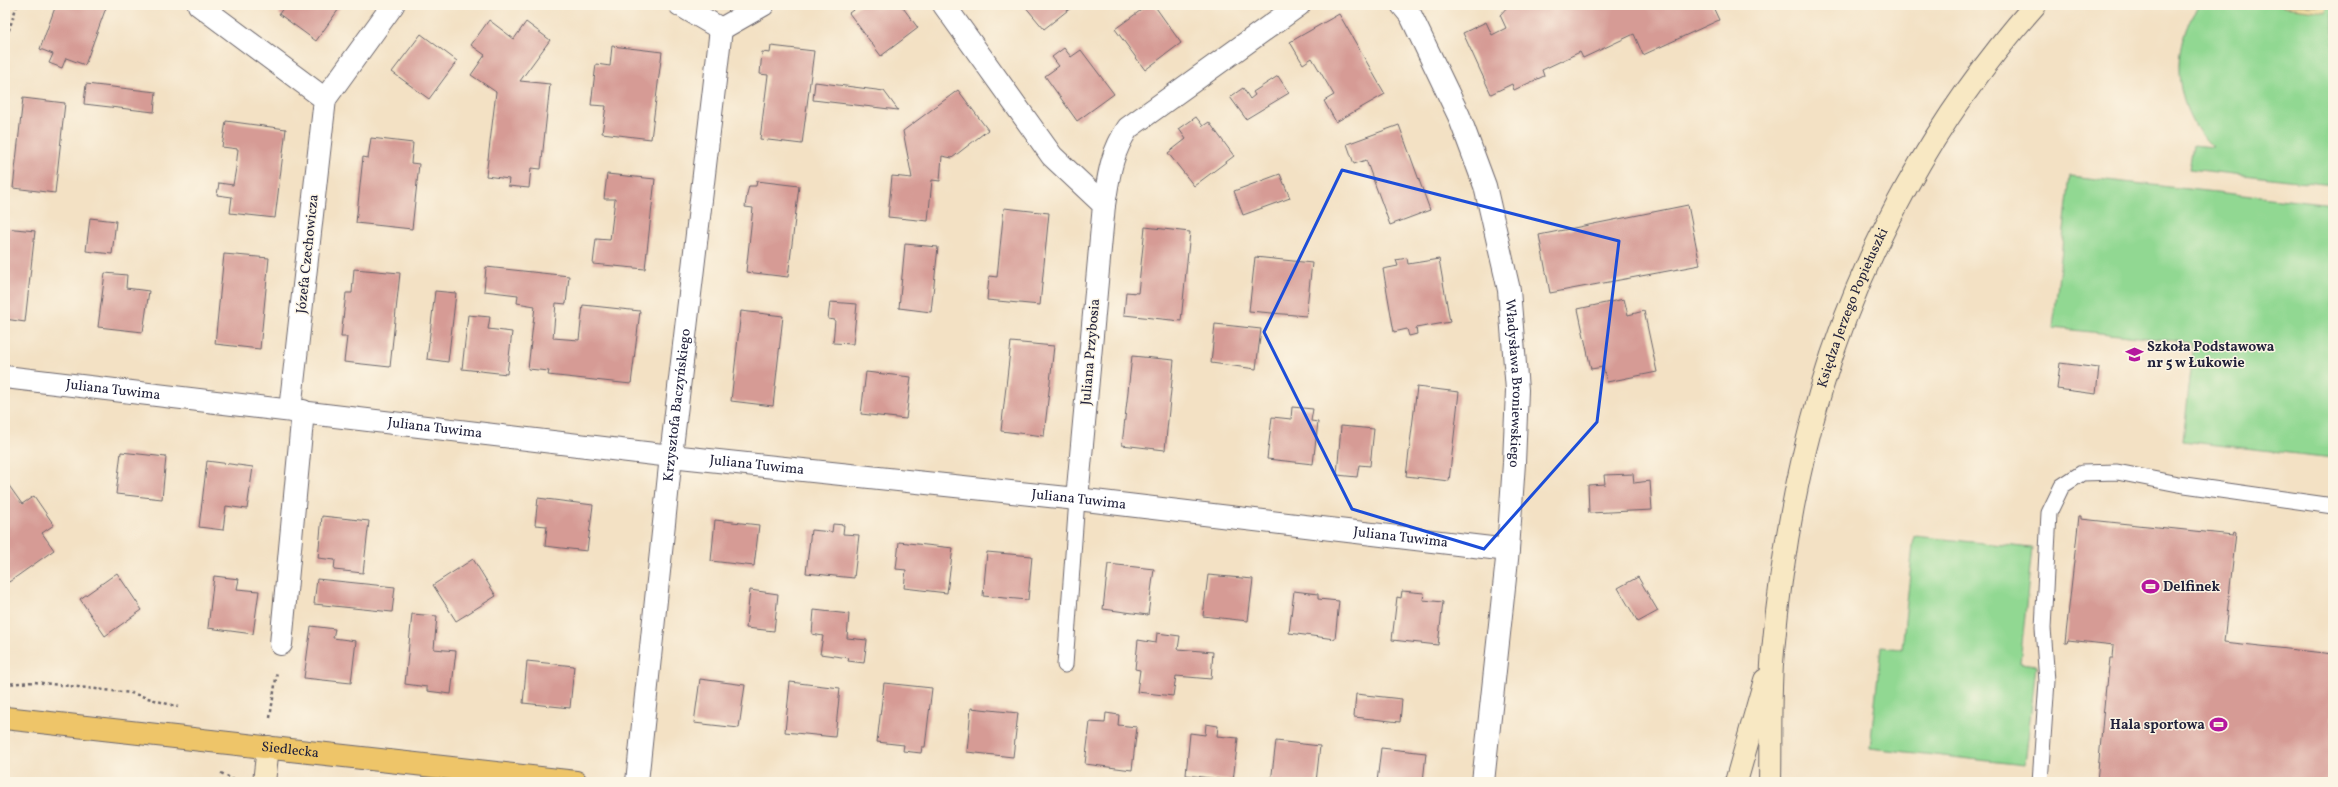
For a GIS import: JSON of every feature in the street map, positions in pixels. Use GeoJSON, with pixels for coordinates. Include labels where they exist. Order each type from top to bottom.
{"type":"FeatureCollection","features":[{"type":"Feature","properties":{"kind":"main road","name":"Siedlecka"},"geometry":{"type":"LineString","coordinates":[[5,718],[576,782]]}},
{"type":"Feature","properties":{"kind":"street"},"geometry":{"type":"LineString","coordinates":[[199,5],[325,99]]}},
{"type":"Feature","properties":{"kind":"street","name":"Józefa Czechowicza"},"geometry":{"type":"LineString","coordinates":[[281,644],[297,411],[325,99],[393,5]]}},
{"type":"Feature","properties":{"kind":"street"},"geometry":{"type":"LineString","coordinates":[[680,5],[721,29],[763,5]]}},
{"type":"Feature","properties":{"kind":"street"},"geometry":{"type":"LineString","coordinates":[[944,5],[1052,156],[1104,205]]}},
{"type":"Feature","properties":{"kind":"street","name":"Juliana Przybosia"},"geometry":{"type":"LineString","coordinates":[[1077,499],[1104,205],[1110,165],[1117,144],[1128,128],[1299,5]]}},
{"type":"Feature","properties":{"kind":"street","name":"Władysława Broniewskiego"},"geometry":{"type":"LineString","coordinates":[[1402,5],[1411,16],[1459,116],[1485,186],[1509,290],[1517,390],[1514,463],[1508,550],[1483,782]]}},
{"type":"Feature","properties":{"kind":"street","name":"Księdza Jerzego Popiełuszki"},"geometry":{"type":"LineString","coordinates":[[1770,782],[1773,652],[1789,527],[1803,455],[1821,389],[1842,327],[1886,229],[1938,135],[2007,36],[2035,5]]}},
{"type":"Feature","properties":{"kind":"street","name":"Krzysztofa Baczyńskiego"},"geometry":{"type":"LineString","coordinates":[[637,782],[671,456],[721,29]]}},
{"type":"Feature","properties":{"kind":"street","name":"Juliana Tuwima"},"geometry":{"type":"LineString","coordinates":[[5,377],[671,456],[1077,499],[1508,550]]}},
{"type":"Feature","properties":{"kind":"street","name":"Księdza Jerzego Popiełuszki"},"geometry":{"type":"LineString","coordinates":[[1736,782],[1773,652]]}},
{"type":"Feature","properties":{"kind":"street"},"geometry":{"type":"LineString","coordinates":[[264,782],[268,747]]}},
{"type":"Feature","properties":{"kind":"lane"},"geometry":{"type":"LineString","coordinates":[[2040,782],[2047,682],[2043,628],[2050,513],[2062,486],[2082,473],[2117,472],[2178,484],[2333,506]]}},
{"type":"Feature","properties":{"kind":"lane"},"geometry":{"type":"LineString","coordinates":[[1065,665],[1077,499]]}},
{"type":"Feature","properties":{"kind":"path"},"geometry":{"type":"LineString","coordinates":[[5,42],[17,5]]}},
{"type":"Feature","properties":{"kind":"path"},"geometry":{"type":"LineString","coordinates":[[264,717],[271,718],[281,644]]}},
{"type":"Feature","properties":{"kind":"path"},"geometry":{"type":"LineString","coordinates":[[5,684],[34,682],[131,692],[180,707]]}},
{"type":"Feature","properties":{"kind":"highlighted area"},"geometry":{"type":"Polygon","coordinates":[[[1342,170],[1619,241],[1597,422],[1484,549],[1352,509],[1264,332],[1342,170]]]}},
{"type":"Feature","properties":{"kind":"green space"},"geometry":{"type":"Polygon","coordinates":[[[2200,5],[2333,5],[2333,185],[2189,169],[2193,145],[2213,147],[2200,133],[2190,116],[2183,98],[2180,79],[2179,59],[2183,40],[2189,22],[2200,5]]]}},
{"type":"Feature","properties":{"kind":"green space"},"geometry":{"type":"Polygon","coordinates":[[[2070,176],[2333,205],[2333,458],[2183,441],[2194,343],[2053,328],[2070,176]]]}},
{"type":"Feature","properties":{"kind":"green space"},"geometry":{"type":"Polygon","coordinates":[[[1914,536],[2032,548],[2020,663],[2036,665],[2025,765],[1870,748],[1881,647],[1902,649],[1914,536]]]}},
{"type":"Feature","properties":{"kind":"sand"},"geometry":{"type":"Polygon","coordinates":[[[2284,5],[2327,5],[2326,12],[2284,7],[2284,5]]]}},
{"type":"Feature","properties":{"kind":"building"},"geometry":{"type":"Polygon","coordinates":[[[56,5],[107,5],[85,65],[66,58],[62,68],[49,63],[53,54],[40,49],[56,5]]]}},
{"type":"Feature","properties":{"kind":"building"},"geometry":{"type":"Polygon","coordinates":[[[285,5],[341,6],[316,41],[279,14],[285,5]]]}},
{"type":"Feature","properties":{"kind":"building"},"geometry":{"type":"Polygon","coordinates":[[[860,5],[901,5],[918,28],[881,56],[849,13],[860,5]]]}},
{"type":"Feature","properties":{"kind":"building"},"geometry":{"type":"Polygon","coordinates":[[[1024,5],[1071,5],[1072,7],[1044,29],[1024,5]]]}},
{"type":"Feature","properties":{"kind":"building"},"geometry":{"type":"Polygon","coordinates":[[[1148,5],[1154,5],[1181,43],[1145,70],[1115,29],[1148,5]]]}},
{"type":"Feature","properties":{"kind":"building"},"geometry":{"type":"Polygon","coordinates":[[[1509,5],[1712,5],[1719,20],[1643,55],[1634,34],[1583,58],[1580,52],[1542,70],[1544,76],[1514,90],[1512,84],[1491,94],[1463,33],[1486,22],[1492,35],[1506,28],[1500,15],[1509,5]]]}},
{"type":"Feature","properties":{"kind":"building"},"geometry":{"type":"Polygon","coordinates":[[[1339,14],[1385,94],[1336,122],[1324,101],[1334,95],[1312,58],[1303,64],[1290,42],[1339,14]]]}},
{"type":"Feature","properties":{"kind":"building"},"geometry":{"type":"Polygon","coordinates":[[[489,20],[514,39],[526,22],[550,40],[520,81],[550,84],[541,169],[531,168],[529,188],[508,186],[509,179],[486,176],[496,92],[471,75],[485,55],[471,45],[489,20]]]}},
{"type":"Feature","properties":{"kind":"building"},"geometry":{"type":"Polygon","coordinates":[[[421,34],[457,61],[429,99],[392,72],[421,34]]]}},
{"type":"Feature","properties":{"kind":"building"},"geometry":{"type":"Polygon","coordinates":[[[612,46],[662,52],[651,139],[602,133],[606,106],[591,105],[596,64],[610,66],[612,46]]]}},
{"type":"Feature","properties":{"kind":"building"},"geometry":{"type":"Polygon","coordinates":[[[771,46],[814,51],[802,144],[760,139],[768,75],[760,74],[762,52],[770,53],[771,46]]]}},
{"type":"Feature","properties":{"kind":"building"},"geometry":{"type":"Polygon","coordinates":[[[1064,48],[1071,57],[1081,50],[1114,94],[1077,121],[1045,76],[1059,66],[1052,57],[1064,48]]]}},
{"type":"Feature","properties":{"kind":"building"},"geometry":{"type":"Polygon","coordinates":[[[1278,76],[1289,93],[1246,119],[1230,97],[1243,88],[1250,99],[1255,95],[1253,92],[1278,76]]]}},
{"type":"Feature","properties":{"kind":"building"},"geometry":{"type":"Polygon","coordinates":[[[815,82],[884,91],[898,110],[813,100],[815,82]]]}},
{"type":"Feature","properties":{"kind":"building"},"geometry":{"type":"Polygon","coordinates":[[[86,84],[156,92],[154,112],[84,104],[86,84]]]}},
{"type":"Feature","properties":{"kind":"building"},"geometry":{"type":"Polygon","coordinates":[[[958,90],[988,130],[952,158],[942,156],[940,181],[932,180],[928,221],[888,217],[892,176],[912,178],[903,131],[958,90]]]}},
{"type":"Feature","properties":{"kind":"building"},"geometry":{"type":"Polygon","coordinates":[[[23,98],[65,103],[55,193],[13,188],[23,98]]]}},
{"type":"Feature","properties":{"kind":"building"},"geometry":{"type":"Polygon","coordinates":[[[1196,117],[1203,126],[1209,122],[1234,156],[1194,186],[1168,153],[1186,139],[1179,129],[1196,117]]]}},
{"type":"Feature","properties":{"kind":"building"},"geometry":{"type":"Polygon","coordinates":[[[226,121],[286,129],[275,218],[230,213],[232,197],[217,195],[219,183],[233,185],[236,168],[238,149],[222,147],[226,121]]]}},
{"type":"Feature","properties":{"kind":"building"},"geometry":{"type":"Polygon","coordinates":[[[1399,125],[1430,210],[1390,225],[1366,160],[1354,164],[1347,144],[1399,125]]]}},
{"type":"Feature","properties":{"kind":"building"},"geometry":{"type":"Polygon","coordinates":[[[371,138],[413,143],[411,163],[419,164],[412,229],[356,223],[363,157],[368,158],[371,138]]]}},
{"type":"Feature","properties":{"kind":"building"},"geometry":{"type":"Polygon","coordinates":[[[607,174],[655,179],[645,269],[593,264],[596,239],[610,240],[615,199],[604,199],[607,174]]]}},
{"type":"Feature","properties":{"kind":"building"},"geometry":{"type":"Polygon","coordinates":[[[1280,174],[1290,198],[1243,215],[1234,191],[1280,174]]]}},
{"type":"Feature","properties":{"kind":"building"},"geometry":{"type":"Polygon","coordinates":[[[757,181],[799,186],[788,277],[746,272],[753,208],[745,207],[749,186],[756,186],[757,181]]]}},
{"type":"Feature","properties":{"kind":"building"},"geometry":{"type":"Polygon","coordinates":[[[1688,205],[1700,265],[1550,293],[1539,235],[1688,205]]]}},
{"type":"Feature","properties":{"kind":"building"},"geometry":{"type":"Polygon","coordinates":[[[1004,208],[1049,213],[1040,305],[987,300],[989,276],[997,277],[1004,208]]]}},
{"type":"Feature","properties":{"kind":"building"},"geometry":{"type":"Polygon","coordinates":[[[90,218],[116,221],[112,254],[86,251],[90,218]]]}},
{"type":"Feature","properties":{"kind":"building"},"geometry":{"type":"Polygon","coordinates":[[[1145,227],[1190,232],[1181,321],[1124,315],[1126,292],[1138,293],[1145,227]]]}},
{"type":"Feature","properties":{"kind":"building"},"geometry":{"type":"Polygon","coordinates":[[[5,228],[35,231],[25,322],[5,319],[5,228]]]}},
{"type":"Feature","properties":{"kind":"building"},"geometry":{"type":"Polygon","coordinates":[[[905,244],[938,247],[931,312],[899,308],[905,244]]]}},
{"type":"Feature","properties":{"kind":"building"},"geometry":{"type":"Polygon","coordinates":[[[224,254],[269,258],[260,349],[215,344],[224,254]]]}},
{"type":"Feature","properties":{"kind":"building"},"geometry":{"type":"Polygon","coordinates":[[[1255,257],[1312,263],[1306,316],[1249,311],[1255,257]]]}},
{"type":"Feature","properties":{"kind":"building"},"geometry":{"type":"Polygon","coordinates":[[[1407,258],[1408,264],[1439,259],[1450,322],[1416,328],[1417,334],[1409,336],[1407,329],[1394,332],[1383,269],[1398,266],[1396,260],[1407,258]]]}},
{"type":"Feature","properties":{"kind":"building"},"geometry":{"type":"Polygon","coordinates":[[[486,267],[569,276],[566,304],[556,303],[553,338],[579,340],[583,305],[640,311],[631,384],[548,375],[549,371],[528,369],[535,306],[517,303],[518,295],[484,291],[486,267]]]}},
{"type":"Feature","properties":{"kind":"building"},"geometry":{"type":"Polygon","coordinates":[[[354,269],[400,273],[390,367],[344,362],[347,337],[341,337],[346,293],[352,293],[354,269]]]}},
{"type":"Feature","properties":{"kind":"building"},"geometry":{"type":"Polygon","coordinates":[[[105,273],[127,275],[126,288],[149,291],[143,332],[98,327],[105,273]]]}},
{"type":"Feature","properties":{"kind":"building"},"geometry":{"type":"Polygon","coordinates":[[[435,291],[456,293],[448,362],[427,359],[435,291]]]}},
{"type":"Feature","properties":{"kind":"building"},"geometry":{"type":"Polygon","coordinates":[[[1624,299],[1628,315],[1644,311],[1657,372],[1607,382],[1603,367],[1591,369],[1578,309],[1624,299]]]}},
{"type":"Feature","properties":{"kind":"building"},"geometry":{"type":"Polygon","coordinates":[[[830,302],[857,304],[853,344],[833,343],[835,320],[828,319],[830,302]]]}},
{"type":"Feature","properties":{"kind":"building"},"geometry":{"type":"Polygon","coordinates":[[[741,311],[783,316],[773,406],[731,401],[741,311]]]}},
{"type":"Feature","properties":{"kind":"building"},"geometry":{"type":"Polygon","coordinates":[[[468,315],[490,317],[488,329],[512,332],[507,374],[462,369],[468,315]]]}},
{"type":"Feature","properties":{"kind":"building"},"geometry":{"type":"Polygon","coordinates":[[[1215,324],[1261,329],[1256,369],[1211,363],[1215,324]]]}},
{"type":"Feature","properties":{"kind":"building"},"geometry":{"type":"Polygon","coordinates":[[[1011,342],[1054,346],[1044,436],[1001,431],[1011,342]]]}},
{"type":"Feature","properties":{"kind":"building"},"geometry":{"type":"Polygon","coordinates":[[[1132,356],[1174,360],[1165,450],[1122,445],[1132,356]]]}},
{"type":"Feature","properties":{"kind":"building"},"geometry":{"type":"Polygon","coordinates":[[[2060,363],[2099,368],[2096,394],[2057,389],[2060,363]]]}},
{"type":"Feature","properties":{"kind":"building"},"geometry":{"type":"Polygon","coordinates":[[[866,372],[911,377],[906,419],[861,414],[866,372]]]}},
{"type":"Feature","properties":{"kind":"building"},"geometry":{"type":"Polygon","coordinates":[[[1417,387],[1459,392],[1449,481],[1406,476],[1417,387]]]}},
{"type":"Feature","properties":{"kind":"building"},"geometry":{"type":"Polygon","coordinates":[[[1292,407],[1313,409],[1311,421],[1318,422],[1313,464],[1267,459],[1272,417],[1291,419],[1292,407]]]}},
{"type":"Feature","properties":{"kind":"building"},"geometry":{"type":"Polygon","coordinates":[[[1341,426],[1374,429],[1370,466],[1359,465],[1357,477],[1337,475],[1341,426]]]}},
{"type":"Feature","properties":{"kind":"building"},"geometry":{"type":"Polygon","coordinates":[[[121,452],[166,457],[162,499],[116,494],[121,452]]]}},
{"type":"Feature","properties":{"kind":"building"},"geometry":{"type":"Polygon","coordinates":[[[207,461],[253,467],[247,509],[226,506],[223,530],[199,527],[207,461]]]}},
{"type":"Feature","properties":{"kind":"building"},"geometry":{"type":"Polygon","coordinates":[[[1633,474],[1634,483],[1650,481],[1652,510],[1589,513],[1588,485],[1605,484],[1604,475],[1633,474]]]}},
{"type":"Feature","properties":{"kind":"building"},"geometry":{"type":"Polygon","coordinates":[[[5,480],[22,504],[34,496],[54,525],[42,533],[54,550],[9,582],[5,577],[5,480]]]}},
{"type":"Feature","properties":{"kind":"building"},"geometry":{"type":"Polygon","coordinates":[[[538,498],[593,505],[587,551],[545,546],[547,526],[535,525],[538,498]]]}},
{"type":"Feature","properties":{"kind":"building"},"geometry":{"type":"Polygon","coordinates":[[[322,516],[369,521],[363,573],[334,570],[335,560],[318,558],[322,516]]]}},
{"type":"Feature","properties":{"kind":"building","name":"Hala sportowa"},"geometry":{"type":"Polygon","coordinates":[[[2079,516],[2081,516],[2081,519],[2233,535],[2234,532],[2236,533],[2224,642],[2333,654],[2333,764],[2331,782],[2097,781],[2106,686],[2110,658],[2113,658],[2114,645],[2068,640],[2067,643],[2065,643],[2079,516]]]}},
{"type":"Feature","properties":{"kind":"building"},"geometry":{"type":"Polygon","coordinates":[[[715,520],[759,525],[754,566],[711,561],[715,520]]]}},
{"type":"Feature","properties":{"kind":"building"},"geometry":{"type":"Polygon","coordinates":[[[833,524],[844,525],[843,534],[859,535],[854,578],[806,573],[811,530],[832,532],[833,524]]]}},
{"type":"Feature","properties":{"kind":"building"},"geometry":{"type":"Polygon","coordinates":[[[899,542],[953,548],[947,593],[904,588],[906,570],[896,569],[899,542]]]}},
{"type":"Feature","properties":{"kind":"building"},"geometry":{"type":"Polygon","coordinates":[[[987,552],[1032,556],[1028,600],[983,596],[987,552]]]}},
{"type":"Feature","properties":{"kind":"building"},"geometry":{"type":"Polygon","coordinates":[[[473,559],[496,596],[456,621],[433,585],[473,559]]]}},
{"type":"Feature","properties":{"kind":"building"},"geometry":{"type":"Polygon","coordinates":[[[1108,564],[1154,569],[1148,615],[1103,609],[1108,564]]]}},
{"type":"Feature","properties":{"kind":"building"},"geometry":{"type":"Polygon","coordinates":[[[117,573],[142,610],[105,636],[80,599],[117,573]]]}},
{"type":"Feature","properties":{"kind":"building"},"geometry":{"type":"Polygon","coordinates":[[[1208,575],[1253,579],[1248,621],[1203,616],[1208,575]]]}},
{"type":"Feature","properties":{"kind":"building"},"geometry":{"type":"Polygon","coordinates":[[[214,576],[239,579],[237,589],[259,591],[253,634],[208,628],[214,576]]]}},
{"type":"Feature","properties":{"kind":"building"},"geometry":{"type":"Polygon","coordinates":[[[1638,577],[1658,611],[1638,622],[1618,588],[1638,577]]]}},
{"type":"Feature","properties":{"kind":"building"},"geometry":{"type":"Polygon","coordinates":[[[317,579],[395,587],[392,612],[314,604],[317,579]]]}},
{"type":"Feature","properties":{"kind":"building"},"geometry":{"type":"Polygon","coordinates":[[[750,590],[778,594],[774,631],[746,628],[750,590]]]}},
{"type":"Feature","properties":{"kind":"building"},"geometry":{"type":"Polygon","coordinates":[[[1294,591],[1318,594],[1318,599],[1339,601],[1335,639],[1289,633],[1294,591]]]}},
{"type":"Feature","properties":{"kind":"building"},"geometry":{"type":"Polygon","coordinates":[[[1402,591],[1424,593],[1423,600],[1443,602],[1438,645],[1392,640],[1397,597],[1401,598],[1402,591]]]}},
{"type":"Feature","properties":{"kind":"building"},"geometry":{"type":"Polygon","coordinates":[[[814,610],[849,614],[847,638],[867,640],[864,663],[848,661],[849,658],[820,654],[823,636],[812,634],[814,610]]]}},
{"type":"Feature","properties":{"kind":"building"},"geometry":{"type":"Polygon","coordinates":[[[412,614],[437,616],[434,649],[456,651],[451,694],[427,691],[427,687],[405,684],[412,614]]]}},
{"type":"Feature","properties":{"kind":"building"},"geometry":{"type":"Polygon","coordinates":[[[311,626],[335,629],[333,638],[356,641],[351,683],[304,678],[311,626]]]}},
{"type":"Feature","properties":{"kind":"building"},"geometry":{"type":"Polygon","coordinates":[[[1157,633],[1180,636],[1178,649],[1213,652],[1211,679],[1176,676],[1173,696],[1137,692],[1140,670],[1135,669],[1138,640],[1156,643],[1157,633]]]}},
{"type":"Feature","properties":{"kind":"building"},"geometry":{"type":"Polygon","coordinates":[[[527,661],[574,666],[570,708],[523,703],[527,661]]]}},
{"type":"Feature","properties":{"kind":"building"},"geometry":{"type":"Polygon","coordinates":[[[700,679],[745,685],[739,728],[694,723],[700,679]]]}},
{"type":"Feature","properties":{"kind":"building"},"geometry":{"type":"Polygon","coordinates":[[[790,682],[840,688],[835,737],[785,732],[790,682]]]}},
{"type":"Feature","properties":{"kind":"building"},"geometry":{"type":"Polygon","coordinates":[[[884,683],[932,688],[925,747],[922,747],[921,753],[903,751],[904,745],[877,742],[884,683]]]}},
{"type":"Feature","properties":{"kind":"building"},"geometry":{"type":"Polygon","coordinates":[[[1356,694],[1402,699],[1400,722],[1354,717],[1356,694]]]}},
{"type":"Feature","properties":{"kind":"building"},"geometry":{"type":"Polygon","coordinates":[[[971,708],[1018,713],[1013,757],[967,752],[971,708]]]}},
{"type":"Feature","properties":{"kind":"building"},"geometry":{"type":"Polygon","coordinates":[[[1106,713],[1119,715],[1118,725],[1137,727],[1132,770],[1085,764],[1090,722],[1105,723],[1106,713]]]}},
{"type":"Feature","properties":{"kind":"building"},"geometry":{"type":"Polygon","coordinates":[[[1206,724],[1218,726],[1217,736],[1238,738],[1233,781],[1186,775],[1190,733],[1205,735],[1206,724]]]}},
{"type":"Feature","properties":{"kind":"building"},"geometry":{"type":"Polygon","coordinates":[[[1276,741],[1320,746],[1316,782],[1271,782],[1276,741]]]}},
{"type":"Feature","properties":{"kind":"building"},"geometry":{"type":"Polygon","coordinates":[[[1381,748],[1426,753],[1423,782],[1377,782],[1381,748]]]}},
{"type":"Feature","properties":{"kind":"place","name":"Szkoła Podstawowa nr 5 w Łukowie"},"geometry":{"type":"Point","coordinates":[2134,355]}},
{"type":"Feature","properties":{"kind":"place","name":"Delfinek"},"geometry":{"type":"Point","coordinates":[2150,587]}},
{"type":"Feature","properties":{"kind":"place","name":"Hala sportowa"},"geometry":{"type":"Point","coordinates":[2218,725]}}]}
